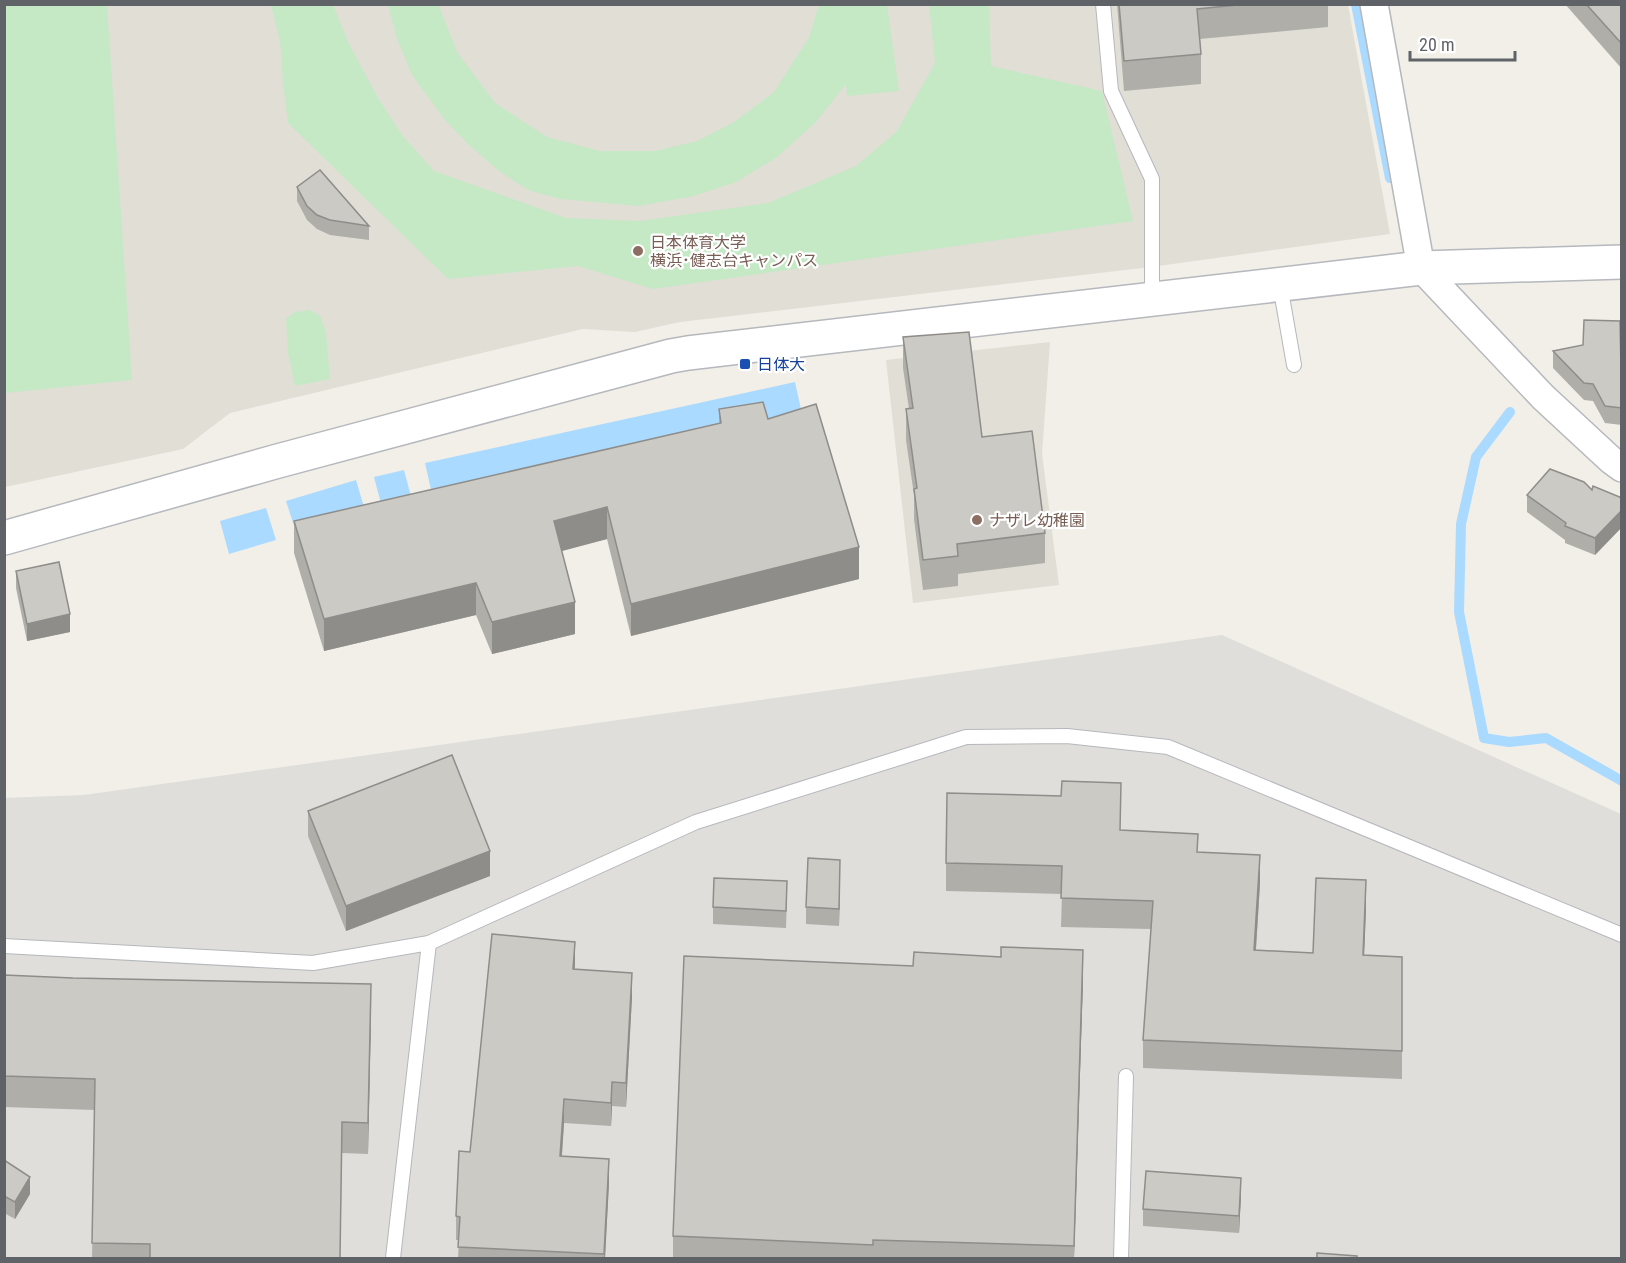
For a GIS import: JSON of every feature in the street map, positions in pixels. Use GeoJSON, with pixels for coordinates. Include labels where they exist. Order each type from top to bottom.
{"type":"FeatureCollection","features":[{"type":"Feature","properties":{"kind":"street"},"geometry":{"type":"LineString","coordinates":[[1374,4],[1421,268],[1543,396],[1622,468]]}},
{"type":"Feature","properties":{"kind":"street"},"geometry":{"type":"LineString","coordinates":[[4,538],[278,461],[672,356],[1421,268],[1622,262]]}},
{"type":"Feature","properties":{"kind":"lane"},"geometry":{"type":"LineString","coordinates":[[1103,4],[1111,91],[1152,179],[1152,300]]}},
{"type":"Feature","properties":{"kind":"lane"},"geometry":{"type":"LineString","coordinates":[[1280,284],[1294,365]]}},
{"type":"Feature","properties":{"kind":"lane"},"geometry":{"type":"LineString","coordinates":[[4,946],[313,963],[429,943],[696,822],[966,737],[1067,736],[1168,747],[1622,935]]}},
{"type":"Feature","properties":{"kind":"lane"},"geometry":{"type":"LineString","coordinates":[[393,1258],[429,943]]}},
{"type":"Feature","properties":{"kind":"lane"},"geometry":{"type":"LineString","coordinates":[[1121,1258],[1126,1076]]}},
{"type":"Feature","properties":{"kind":"shaded area","name":"日本体育大学 横浜･健志台キャンパス"},"geometry":{"type":"Polygon","coordinates":[[[5,5],[1348,5],[1390,234],[1151,267],[680,322],[635,332],[583,329],[230,413],[183,449],[5,487],[5,5]]]}},
{"type":"Feature","properties":{"kind":"shaded area","name":"ナザレ幼稚園"},"geometry":{"type":"Polygon","coordinates":[[[1050,342],[1042,454],[1059,585],[913,603],[886,360],[1050,342]]]}},
{"type":"Feature","properties":{"kind":"shaded area"},"geometry":{"type":"Polygon","coordinates":[[[1222,635],[1621,814],[1621,1258],[5,1258],[4,798],[84,795],[1222,635]]]}},
{"type":"Feature","properties":{"kind":"green space"},"geometry":{"type":"Polygon","coordinates":[[[4,5],[107,5],[132,380],[5,393],[4,5]]]}},
{"type":"Feature","properties":{"kind":"green space"},"geometry":{"type":"Polygon","coordinates":[[[271,5],[333,5],[349,44],[378,98],[402,135],[434,171],[566,218],[640,221],[768,203],[856,166],[897,131],[935,63],[929,5],[989,5],[991,66],[1102,91],[1133,221],[653,289],[578,266],[448,279],[288,123],[280,41],[271,5]]]}},
{"type":"Feature","properties":{"kind":"green space"},"geometry":{"type":"Polygon","coordinates":[[[388,5],[439,5],[457,52],[495,103],[547,137],[600,151],[655,151],[697,141],[734,122],[774,92],[809,37],[819,5],[887,5],[899,91],[847,96],[846,84],[816,122],[777,157],[736,182],[694,196],[639,206],[560,199],[528,190],[499,171],[444,119],[412,75],[397,39],[388,5]]]}},
{"type":"Feature","properties":{"kind":"green space"},"geometry":{"type":"Polygon","coordinates":[[[310,310],[320,316],[326,332],[330,379],[295,386],[288,353],[286,319],[295,312],[310,310]]]}},
{"type":"Feature","properties":{"kind":"water"},"geometry":{"type":"Polygon","coordinates":[[[795,382],[804,423],[434,503],[425,463],[795,382]]]}},
{"type":"Feature","properties":{"kind":"water"},"geometry":{"type":"Polygon","coordinates":[[[404,470],[413,504],[383,511],[374,477],[404,470]]]}},
{"type":"Feature","properties":{"kind":"water"},"geometry":{"type":"Polygon","coordinates":[[[356,480],[366,514],[297,535],[286,501],[356,480]]]}},
{"type":"Feature","properties":{"kind":"water"},"geometry":{"type":"Polygon","coordinates":[[[266,508],[276,540],[229,554],[220,521],[266,508]]]}},
{"type":"Feature","properties":{"kind":"building"},"geometry":{"type":"Polygon","coordinates":[[[1119,4],[1247,4],[1197,9],[1201,54],[1124,61],[1119,4]]]}},
{"type":"Feature","properties":{"kind":"building"},"geometry":{"type":"Polygon","coordinates":[[[1586,4],[1622,4],[1622,44],[1586,4]]]}},
{"type":"Feature","properties":{"kind":"building"},"geometry":{"type":"Polygon","coordinates":[[[320,170],[369,226],[330,220],[317,215],[307,206],[297,187],[320,170]]]}},
{"type":"Feature","properties":{"kind":"building"},"geometry":{"type":"Polygon","coordinates":[[[1584,320],[1620,321],[1622,408],[1605,406],[1593,384],[1584,383],[1553,351],[1583,345],[1584,320]]]}},
{"type":"Feature","properties":{"kind":"building"},"geometry":{"type":"Polygon","coordinates":[[[969,332],[982,437],[1032,431],[1045,533],[957,544],[958,556],[923,560],[914,489],[917,488],[906,409],[913,408],[903,337],[969,332]]]}},
{"type":"Feature","properties":{"kind":"building"},"geometry":{"type":"Polygon","coordinates":[[[763,402],[768,419],[816,404],[859,547],[631,604],[607,507],[554,521],[575,602],[492,622],[476,583],[324,619],[294,521],[721,423],[719,409],[763,402]]]}},
{"type":"Feature","properties":{"kind":"building"},"geometry":{"type":"Polygon","coordinates":[[[1550,469],[1584,482],[1592,490],[1593,486],[1622,498],[1622,510],[1595,538],[1565,526],[1566,523],[1527,495],[1550,469]]]}},
{"type":"Feature","properties":{"kind":"building"},"geometry":{"type":"Polygon","coordinates":[[[59,562],[70,614],[27,624],[16,571],[59,562]]]}},
{"type":"Feature","properties":{"kind":"building"},"geometry":{"type":"Polygon","coordinates":[[[452,755],[490,851],[346,906],[308,811],[452,755]]]}},
{"type":"Feature","properties":{"kind":"building"},"geometry":{"type":"Polygon","coordinates":[[[1062,781],[1121,783],[1120,830],[1198,834],[1197,852],[1260,855],[1254,950],[1313,953],[1316,878],[1366,880],[1363,955],[1402,957],[1402,1051],[1143,1040],[1153,901],[1061,898],[1062,866],[946,863],[947,793],[1061,796],[1062,781]]]}},
{"type":"Feature","properties":{"kind":"building"},"geometry":{"type":"Polygon","coordinates":[[[808,858],[840,860],[839,909],[806,907],[808,858]]]}},
{"type":"Feature","properties":{"kind":"building"},"geometry":{"type":"Polygon","coordinates":[[[714,878],[787,881],[786,911],[713,907],[714,878]]]}},
{"type":"Feature","properties":{"kind":"building"},"geometry":{"type":"Polygon","coordinates":[[[492,934],[575,942],[573,969],[632,973],[626,1083],[612,1082],[611,1103],[564,1099],[560,1156],[609,1159],[604,1254],[458,1247],[460,1217],[456,1216],[459,1151],[470,1152],[492,934]]]}},
{"type":"Feature","properties":{"kind":"building"},"geometry":{"type":"Polygon","coordinates":[[[1001,947],[1083,950],[1074,1246],[873,1240],[873,1245],[673,1236],[684,956],[913,966],[914,952],[1001,957],[1001,947]]]}},
{"type":"Feature","properties":{"kind":"building"},"geometry":{"type":"Polygon","coordinates":[[[4,975],[371,984],[368,1123],[342,1122],[340,1258],[150,1258],[150,1244],[92,1243],[95,1079],[4,1076],[4,975]]]}},
{"type":"Feature","properties":{"kind":"building"},"geometry":{"type":"Polygon","coordinates":[[[4,1160],[30,1177],[15,1202],[4,1196],[4,1160]]]}},
{"type":"Feature","properties":{"kind":"building"},"geometry":{"type":"Polygon","coordinates":[[[1146,1171],[1241,1178],[1239,1216],[1143,1209],[1146,1171]]]}},
{"type":"Feature","properties":{"kind":"building"},"geometry":{"type":"Polygon","coordinates":[[[1317,1253],[1357,1256],[1357,1258],[1317,1258],[1317,1253]]]}},
{"type":"Feature","properties":{"kind":"waterway"},"geometry":{"type":"LineString","coordinates":[[1356,4],[1390,178]]}},
{"type":"Feature","properties":{"kind":"waterway"},"geometry":{"type":"LineString","coordinates":[[1510,412],[1476,457],[1461,524],[1459,612],[1484,738],[1509,742],[1546,738],[1622,781]]}},
{"type":"Feature","properties":{"kind":"place","name":"日本体育大学 横浜･健志台キャンパス"},"geometry":{"type":"Point","coordinates":[638,251]}},
{"type":"Feature","properties":{"kind":"place","name":"日体大"},"geometry":{"type":"Point","coordinates":[745,364]}},
{"type":"Feature","properties":{"kind":"place","name":"ナザレ幼稚園"},"geometry":{"type":"Point","coordinates":[977,520]}}]}
